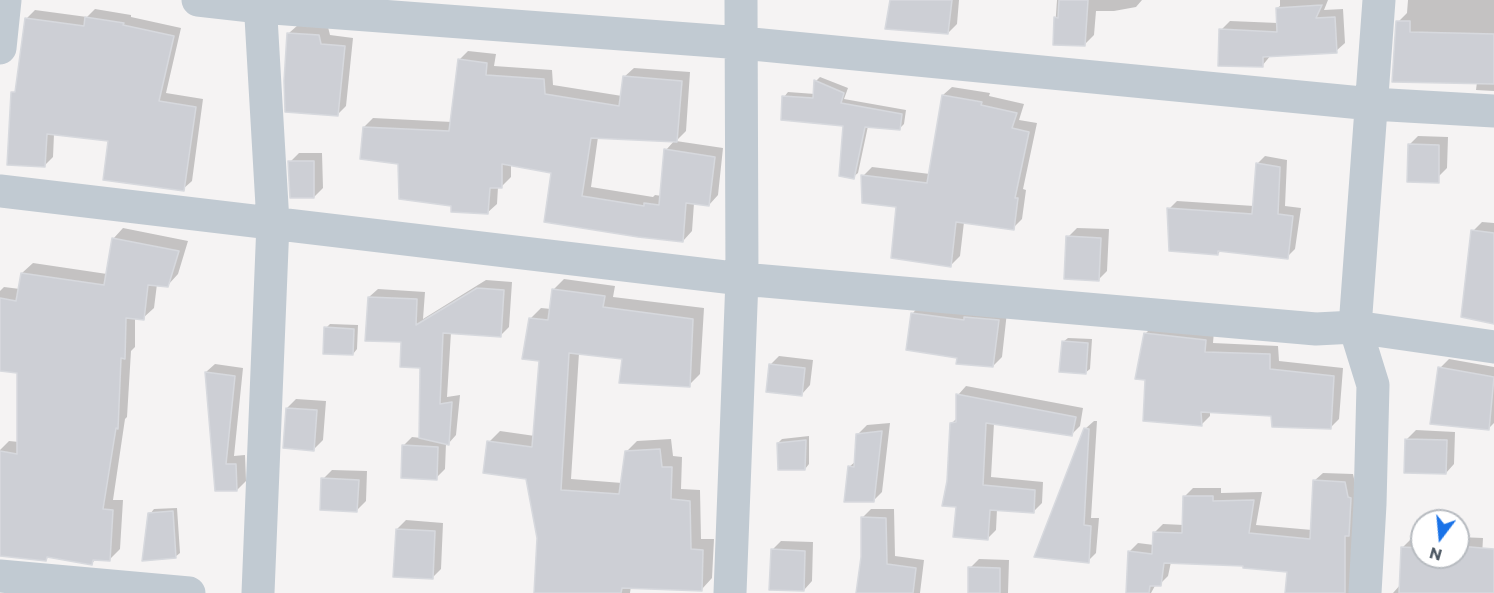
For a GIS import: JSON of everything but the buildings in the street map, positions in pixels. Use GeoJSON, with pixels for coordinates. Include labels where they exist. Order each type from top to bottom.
{"type":"FeatureCollection","features":[{"type":"Feature","properties":{"kind":"street"},"geometry":{"type":"LineString","coordinates":[[0,48],[5,0]]}},
{"type":"Feature","properties":{"kind":"street"},"geometry":{"type":"LineString","coordinates":[[198,0],[260,3],[742,43],[1372,104],[1494,111]]}},
{"type":"Feature","properties":{"kind":"street"},"geometry":{"type":"LineString","coordinates":[[730,593],[742,279],[741,0]]}},
{"type":"Feature","properties":{"kind":"street"},"geometry":{"type":"LineString","coordinates":[[1365,593],[1373,386],[1355,327],[1379,0]]}},
{"type":"Feature","properties":{"kind":"street"},"geometry":{"type":"LineString","coordinates":[[258,593],[273,223],[260,3]]}},
{"type":"Feature","properties":{"kind":"street"},"geometry":{"type":"LineString","coordinates":[[0,191],[742,279],[1316,329],[1355,327],[1494,347]]}},
{"type":"Feature","properties":{"kind":"street"},"geometry":{"type":"LineString","coordinates":[[0,576],[189,593]]}}]}
